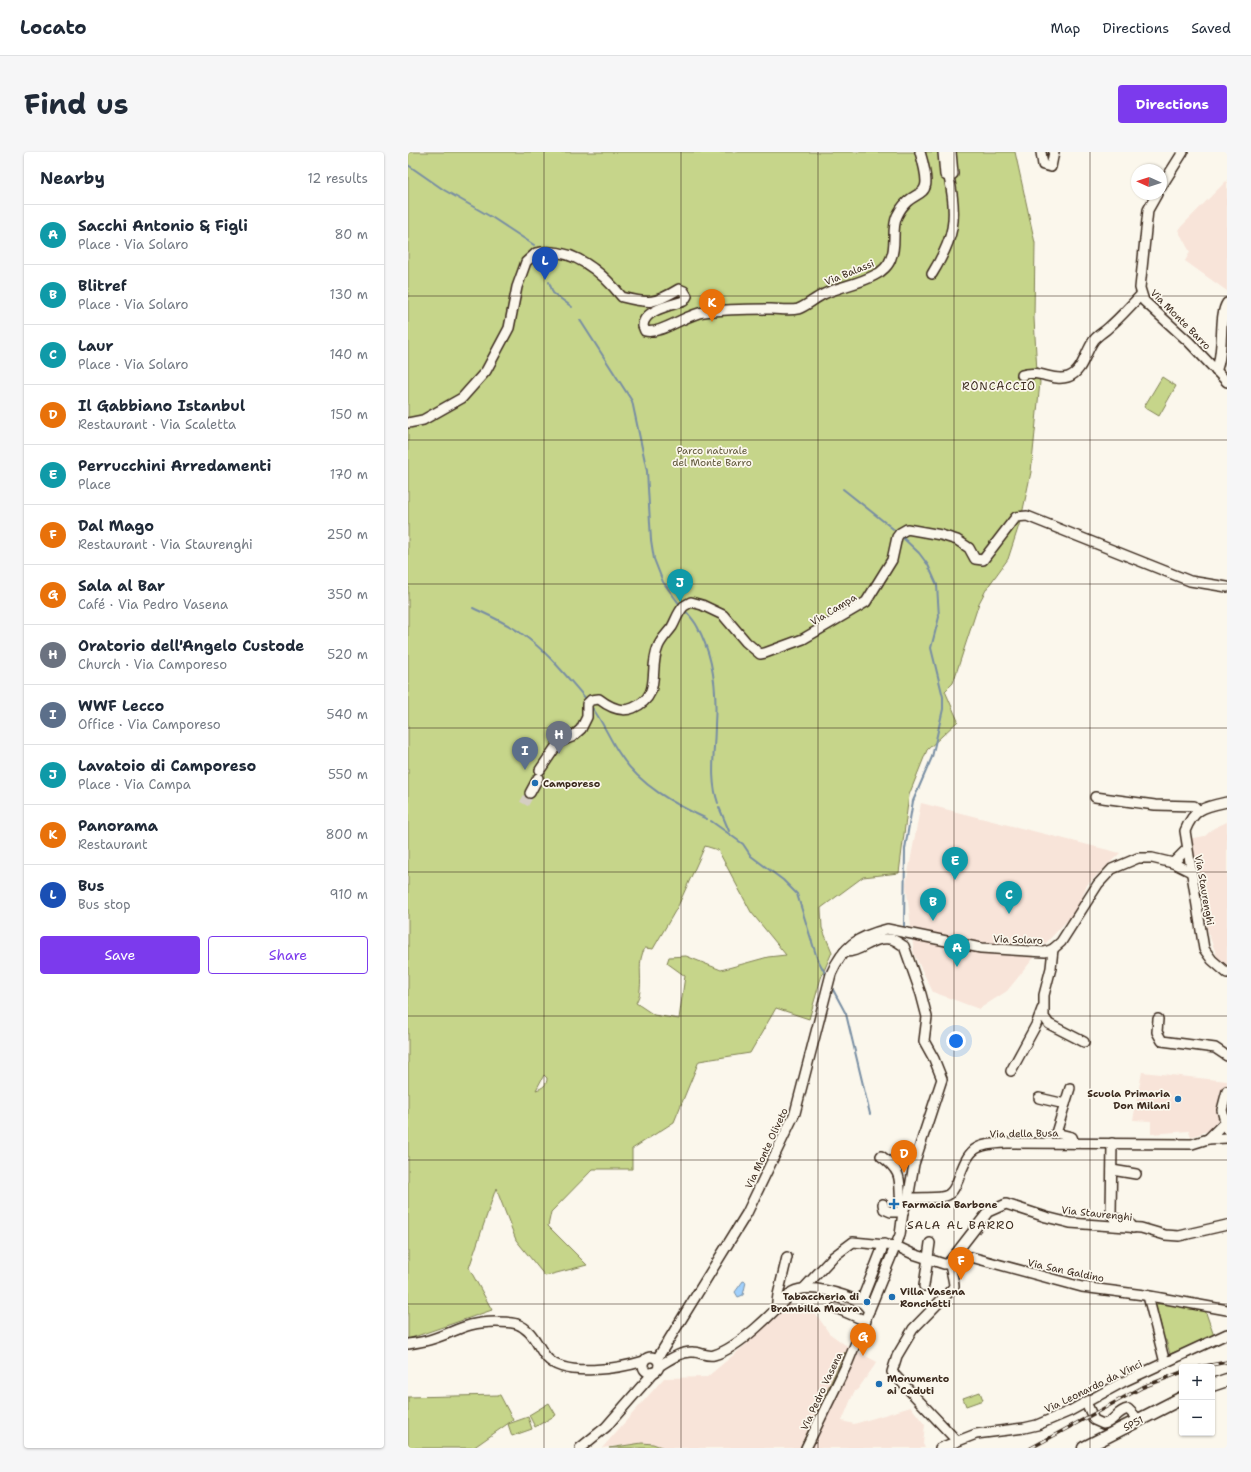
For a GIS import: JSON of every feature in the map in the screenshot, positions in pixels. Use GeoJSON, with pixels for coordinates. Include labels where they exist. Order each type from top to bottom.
{"type":"FeatureCollection","features":[{"type":"Feature","properties":{"kind":"main road"},"geometry":{"type":"LineString","coordinates":[[1215,1384],[1227,1380]]}},
{"type":"Feature","properties":{"kind":"main road","name":"SP51"},"geometry":{"type":"LineString","coordinates":[[1084,1448],[1179,1400]]}},
{"type":"Feature","properties":{"kind":"street","name":"Via Balassi"},"geometry":{"type":"LineString","coordinates":[[408,423],[423,420],[462,398],[486,371],[509,328],[517,287],[526,262],[536,253],[562,252],[577,258],[610,282],[622,297],[654,302],[665,299],[679,290],[684,291],[686,296],[684,301],[663,308],[646,318],[643,326],[645,331],[650,332],[660,330],[679,320],[703,312],[733,309],[797,309],[824,294],[876,275],[885,267],[892,258],[894,223],[896,217],[910,200],[922,194],[926,189],[926,172],[920,152]]}},
{"type":"Feature","properties":{"kind":"street"},"geometry":{"type":"LineString","coordinates":[[932,274],[948,245],[955,209],[949,177],[945,175],[944,152]]}},
{"type":"Feature","properties":{"kind":"street"},"geometry":{"type":"LineString","coordinates":[[949,177],[953,174],[951,152]]}},
{"type":"Feature","properties":{"kind":"street"},"geometry":{"type":"LineString","coordinates":[[1041,152],[1043,165],[1048,168],[1051,167],[1054,152]]}},
{"type":"Feature","properties":{"kind":"street"},"geometry":{"type":"LineString","coordinates":[[1167,177],[1183,152]]}},
{"type":"Feature","properties":{"kind":"street","name":"Via Monte Barro"},"geometry":{"type":"LineString","coordinates":[[1154,200],[1148,210],[1140,288],[1141,295],[1144,301],[1189,342],[1227,382]]}},
{"type":"Feature","properties":{"kind":"street"},"geometry":{"type":"LineString","coordinates":[[1022,375],[1037,372],[1058,378],[1067,377],[1074,374],[1080,368],[1094,340],[1141,295]]}},
{"type":"Feature","properties":{"kind":"street"},"geometry":{"type":"LineString","coordinates":[[1216,371],[1221,353],[1224,310],[1227,302]]}},
{"type":"Feature","properties":{"kind":"street","name":"Via Campa"},"geometry":{"type":"LineString","coordinates":[[530,793],[539,774],[559,742],[572,737],[581,729],[587,717],[589,702],[599,699],[617,709],[629,710],[642,704],[647,699],[652,688],[657,648],[684,606],[691,602],[702,605],[723,615],[746,642],[760,654],[765,653],[803,639],[866,602],[892,560],[897,537],[900,533],[907,529],[949,537],[964,544],[975,559],[983,560],[1008,526],[1016,517],[1022,516],[1190,581],[1227,587]]}},
{"type":"Feature","properties":{"kind":"street"},"geometry":{"type":"LineString","coordinates":[[1095,796],[1155,805],[1194,806],[1198,810],[1227,802]]}},
{"type":"Feature","properties":{"kind":"street","name":"Via Staurenghi"},"geometry":{"type":"LineString","coordinates":[[1198,810],[1190,819],[1185,831],[1204,949],[1212,960],[1227,973]]}},
{"type":"Feature","properties":{"kind":"street"},"geometry":{"type":"LineString","coordinates":[[1173,863],[1187,849]]}},
{"type":"Feature","properties":{"kind":"street","name":"Via Solaro"},"geometry":{"type":"LineString","coordinates":[[846,949],[872,932],[887,929],[1000,950],[1034,952],[1053,949],[1061,942],[1098,884],[1112,868],[1138,858],[1152,858],[1173,863],[1191,872]]}},
{"type":"Feature","properties":{"kind":"street","name":"Via Pedro Vasena"},"geometry":{"type":"LineString","coordinates":[[806,1448],[866,1321],[896,1246],[900,1235],[903,1212],[908,1199],[914,1164],[942,1079],[934,1059],[924,1041],[927,1017],[921,994],[904,946],[891,939],[876,940],[868,946],[852,952],[846,949]]}},
{"type":"Feature","properties":{"kind":"street","name":"Via Monte Oliveto"},"geometry":{"type":"LineString","coordinates":[[580,1448],[606,1427],[640,1386],[652,1364],[667,1344],[747,1213],[795,1113],[831,974],[837,960],[846,949]]}},
{"type":"Feature","properties":{"kind":"street"},"geometry":{"type":"LineString","coordinates":[[1011,1071],[1036,1025],[1042,1008],[1051,968],[1053,949]]}},
{"type":"Feature","properties":{"kind":"street"},"geometry":{"type":"LineString","coordinates":[[1042,1008],[1044,1017],[1049,1024],[1084,1042]]}},
{"type":"Feature","properties":{"kind":"street"},"geometry":{"type":"LineString","coordinates":[[1158,1019],[1157,1032],[1162,1041],[1215,1048],[1227,1056]]}},
{"type":"Feature","properties":{"kind":"street","name":"Via della Busa"},"geometry":{"type":"LineString","coordinates":[[1070,1088],[1056,1133],[1072,1137],[1074,1143]]}},
{"type":"Feature","properties":{"kind":"street"},"geometry":{"type":"LineString","coordinates":[[1208,1139],[1226,1125],[1222,1110],[1227,1091]]}},
{"type":"Feature","properties":{"kind":"street"},"geometry":{"type":"LineString","coordinates":[[1039,1098],[1065,1104]]}},
{"type":"Feature","properties":{"kind":"street","name":"Via della Busa"},"geometry":{"type":"LineString","coordinates":[[908,1199],[922,1196],[941,1197],[949,1195],[955,1187],[963,1165],[971,1152],[983,1144],[1192,1144],[1208,1139],[1227,1138]]}},
{"type":"Feature","properties":{"kind":"street"},"geometry":{"type":"LineString","coordinates":[[1112,1143],[1112,1214],[1114,1218],[1129,1222],[1133,1228]]}},
{"type":"Feature","properties":{"kind":"street"},"geometry":{"type":"LineString","coordinates":[[881,1156],[893,1164],[900,1176],[900,1202],[903,1212],[891,1212],[884,1209],[883,1204]]}},
{"type":"Feature","properties":{"kind":"street"},"geometry":{"type":"LineString","coordinates":[[1112,1170],[1136,1174]]}},
{"type":"Feature","properties":{"kind":"street","name":"Via Staurenghi"},"geometry":{"type":"LineString","coordinates":[[950,1261],[988,1212],[1006,1204],[1070,1223],[1133,1228],[1165,1235],[1179,1236],[1227,1225]]}},
{"type":"Feature","properties":{"kind":"street","name":"Via San Galdino"},"geometry":{"type":"LineString","coordinates":[[408,1344],[429,1340],[463,1326],[480,1322],[506,1322],[518,1324],[531,1333],[548,1359],[564,1368],[624,1367],[652,1364],[671,1359],[687,1352],[716,1355],[738,1342],[776,1309],[792,1292],[804,1288],[833,1257],[853,1242],[896,1246],[928,1259],[947,1264],[950,1261],[971,1257],[1082,1287],[1148,1296],[1227,1310]]}},
{"type":"Feature","properties":{"kind":"street"},"geometry":{"type":"LineString","coordinates":[[924,1286],[930,1243]]}},
{"type":"Feature","properties":{"kind":"street"},"geometry":{"type":"LineString","coordinates":[[861,1302],[884,1244]]}},
{"type":"Feature","properties":{"kind":"street"},"geometry":{"type":"LineString","coordinates":[[776,1309],[787,1257]]}},
{"type":"Feature","properties":{"kind":"street"},"geometry":{"type":"LineString","coordinates":[[950,1261],[950,1270],[954,1279],[954,1287],[913,1329],[893,1366],[892,1372],[957,1441]]}},
{"type":"Feature","properties":{"kind":"street"},"geometry":{"type":"LineString","coordinates":[[804,1288],[841,1294],[861,1302],[869,1311]]}},
{"type":"Feature","properties":{"kind":"street"},"geometry":{"type":"LineString","coordinates":[[1148,1296],[1166,1363]]}},
{"type":"Feature","properties":{"kind":"street"},"geometry":{"type":"LineString","coordinates":[[836,1308],[866,1321]]}},
{"type":"Feature","properties":{"kind":"street","name":"Via Leonardo da Vinci"},"geometry":{"type":"LineString","coordinates":[[940,1448],[976,1434],[1037,1425],[1070,1411],[1123,1382],[1227,1334]]}},
{"type":"Feature","properties":{"kind":"street"},"geometry":{"type":"LineString","coordinates":[[1086,1402],[1094,1420],[1103,1424],[1110,1422],[1122,1410],[1128,1409],[1138,1420]]}},
{"type":"Feature","properties":{"kind":"shaded area"},"geometry":{"type":"Polygon","coordinates":[[[1227,180],[1227,291],[1185,261],[1190,252],[1178,230],[1227,180]]]}},
{"type":"Feature","properties":{"kind":"shaded area"},"geometry":{"type":"Polygon","coordinates":[[[921,803],[1120,853],[1087,885],[1077,910],[1045,944],[1007,991],[979,1009],[933,992],[914,954],[906,884],[921,803]]]}},
{"type":"Feature","properties":{"kind":"shaded area"},"geometry":{"type":"Polygon","coordinates":[[[1227,822],[1227,968],[1220,964],[1209,935],[1188,839],[1205,836],[1214,828],[1227,822]]]}},
{"type":"Feature","properties":{"kind":"shaded area","name":"Scuola Primaria Don Milani"},"geometry":{"type":"Polygon","coordinates":[[[1142,1072],[1227,1081],[1227,1086],[1220,1092],[1218,1120],[1210,1130],[1191,1137],[1189,1131],[1151,1134],[1151,1121],[1133,1120],[1142,1072]]]}},
{"type":"Feature","properties":{"kind":"shaded area"},"geometry":{"type":"Polygon","coordinates":[[[785,1303],[804,1313],[811,1311],[818,1317],[829,1333],[844,1344],[877,1362],[858,1389],[854,1392],[842,1421],[854,1424],[911,1407],[925,1425],[923,1444],[925,1448],[664,1448],[653,1444],[602,1448],[664,1378],[707,1377],[749,1342],[785,1303]]]}},
{"type":"Feature","properties":{"kind":"green space","name":"Parco naturale del Monte Barro"},"geometry":{"type":"Polygon","coordinates":[[[408,152],[1015,152],[1035,243],[1034,318],[1037,372],[1040,382],[1031,472],[1021,519],[1008,559],[987,588],[979,603],[953,683],[945,691],[958,721],[927,750],[909,795],[899,873],[863,877],[821,908],[822,928],[832,952],[821,978],[809,1019],[776,1008],[750,1053],[699,1061],[674,1122],[632,1149],[632,1169],[593,1169],[551,1212],[548,1226],[587,1265],[545,1276],[516,1240],[496,1188],[469,1268],[492,1310],[408,1339],[408,152]],[[705,846],[678,906],[653,949],[645,948],[641,958],[640,992],[636,1003],[654,1015],[679,1019],[685,976],[667,963],[669,957],[686,956],[721,970],[768,957],[786,955],[751,912],[718,850],[705,846]],[[544,1075],[536,1090],[543,1087],[545,1084],[547,1078],[544,1075]]]}},
{"type":"Feature","properties":{"kind":"green space"},"geometry":{"type":"Polygon","coordinates":[[[1162,377],[1176,386],[1159,416],[1144,407],[1162,377]]]}},
{"type":"Feature","properties":{"kind":"green space"},"geometry":{"type":"Polygon","coordinates":[[[1164,1302],[1205,1310],[1214,1336],[1170,1354],[1166,1340],[1164,1340],[1160,1321],[1158,1321],[1155,1311],[1157,1310],[1155,1304],[1164,1302]]]}},
{"type":"Feature","properties":{"kind":"green space"},"geometry":{"type":"Polygon","coordinates":[[[845,1352],[803,1448],[800,1448],[845,1352]]]}},
{"type":"Feature","properties":{"kind":"green space"},"geometry":{"type":"Polygon","coordinates":[[[980,1392],[983,1400],[966,1406],[963,1398],[980,1392]]]}},
{"type":"Feature","properties":{"kind":"green space"},"geometry":{"type":"Polygon","coordinates":[[[500,1395],[513,1420],[473,1448],[408,1448],[408,1397],[500,1395]]]}},
{"type":"Feature","properties":{"kind":"green space"},"geometry":{"type":"Polygon","coordinates":[[[549,1403],[556,1415],[535,1427],[529,1415],[549,1403]]]}},
{"type":"Feature","properties":{"kind":"green space"},"geometry":{"type":"Polygon","coordinates":[[[528,1417],[532,1429],[512,1436],[508,1424],[528,1417]]]}},
{"type":"Feature","properties":{"kind":"green space"},"geometry":{"type":"Polygon","coordinates":[[[642,1443],[653,1444],[664,1448],[609,1448],[642,1443]]]}},
{"type":"Feature","properties":{"kind":"water"},"geometry":{"type":"Polygon","coordinates":[[[743,1281],[746,1282],[743,1295],[738,1297],[735,1292],[743,1281]]]}},
{"type":"Feature","properties":{"kind":"waterway"},"geometry":{"type":"LineString","coordinates":[[408,165],[444,190],[493,218],[534,245]]}},
{"type":"Feature","properties":{"kind":"waterway"},"geometry":{"type":"LineString","coordinates":[[549,282],[553,293],[572,307]]}},
{"type":"Feature","properties":{"kind":"waterway"},"geometry":{"type":"LineString","coordinates":[[580,320],[632,401],[647,471],[651,540],[654,559],[663,582],[680,605]]}},
{"type":"Feature","properties":{"kind":"waterway"},"geometry":{"type":"LineString","coordinates":[[843,489],[897,532]]}},
{"type":"Feature","properties":{"kind":"waterway"},"geometry":{"type":"LineString","coordinates":[[901,536],[919,553],[928,565],[937,585],[939,617],[931,648],[943,697],[943,709],[932,757],[913,801],[905,849],[904,926]]}},
{"type":"Feature","properties":{"kind":"waterway"},"geometry":{"type":"LineString","coordinates":[[473,608],[510,626],[531,641],[557,665],[587,700]]}},
{"type":"Feature","properties":{"kind":"waterway"},"geometry":{"type":"LineString","coordinates":[[684,609],[693,619],[702,637],[707,649],[713,674],[715,699],[713,774],[715,793],[718,803]]}},
{"type":"Feature","properties":{"kind":"waterway"},"geometry":{"type":"LineString","coordinates":[[591,706],[599,717],[619,753],[637,775],[670,800],[707,819]]}},
{"type":"Feature","properties":{"kind":"waterway"},"geometry":{"type":"LineString","coordinates":[[719,807],[729,831]]}},
{"type":"Feature","properties":{"kind":"waterway"},"geometry":{"type":"LineString","coordinates":[[711,821],[743,844],[751,856],[783,880],[797,894],[817,958],[827,977]]}},
{"type":"Feature","properties":{"kind":"waterway"},"geometry":{"type":"LineString","coordinates":[[831,986],[846,1014],[870,1114]]}},
{"type":"Feature","properties":{"kind":"tunnel"},"geometry":{"type":"LineString","coordinates":[[524,804],[530,793]]}},
{"type":"Feature","properties":{"kind":"railway"},"geometry":{"type":"LineString","coordinates":[[1215,1364],[1227,1362]]}},
{"type":"Feature","properties":{"kind":"railway"},"geometry":{"type":"LineString","coordinates":[[1031,1448],[1143,1387],[1179,1373]]}},
{"type":"Feature","properties":{"kind":"place","name":"Bus"},"geometry":{"type":"Point","coordinates":[545,280]}},
{"type":"Feature","properties":{"kind":"place","name":"Panorama"},"geometry":{"type":"Point","coordinates":[712,322]}},
{"type":"Feature","properties":{"kind":"place","name":"Lavatoio di Camporeso"},"geometry":{"type":"Point","coordinates":[680,602]}},
{"type":"Feature","properties":{"kind":"place","name":"Oratorio dell'Angelo Custode"},"geometry":{"type":"Point","coordinates":[559,754]}},
{"type":"Feature","properties":{"kind":"place","name":"WWF Lecco"},"geometry":{"type":"Point","coordinates":[525,770]}},
{"type":"Feature","properties":{"kind":"place","name":"Camporeso"},"geometry":{"type":"Point","coordinates":[535,783]}},
{"type":"Feature","properties":{"kind":"place","name":"Perrucchini Arredamenti"},"geometry":{"type":"Point","coordinates":[955,880]}},
{"type":"Feature","properties":{"kind":"place","name":"Laur"},"geometry":{"type":"Point","coordinates":[1009,914]}},
{"type":"Feature","properties":{"kind":"place","name":"Blitref"},"geometry":{"type":"Point","coordinates":[933,921]}},
{"type":"Feature","properties":{"kind":"place","name":"Sacchi Antonio & Figli"},"geometry":{"type":"Point","coordinates":[957,967]}},
{"type":"Feature","properties":{"kind":"place","name":"Scuola Primaria Don Milani"},"geometry":{"type":"Point","coordinates":[1178,1099]}},
{"type":"Feature","properties":{"kind":"place","name":"Il Gabbiano Istanbul"},"geometry":{"type":"Point","coordinates":[904,1173]}},
{"type":"Feature","properties":{"kind":"place","name":"Farmacia Barbone"},"geometry":{"type":"Point","coordinates":[894,1204]}},
{"type":"Feature","properties":{"kind":"place","name":"Dal Mago"},"geometry":{"type":"Point","coordinates":[961,1280]}},
{"type":"Feature","properties":{"kind":"place","name":"Villa Vasena Ronchetti"},"geometry":{"type":"Point","coordinates":[892,1297]}},
{"type":"Feature","properties":{"kind":"place","name":"Tabaccheria di Brambilla Maura"},"geometry":{"type":"Point","coordinates":[867,1302]}},
{"type":"Feature","properties":{"kind":"place","name":"Sala al Bar"},"geometry":{"type":"Point","coordinates":[863,1356]}},
{"type":"Feature","properties":{"kind":"place","name":"Monumento ai Caduti"},"geometry":{"type":"Point","coordinates":[879,1384]}},
{"type":"Feature","properties":{"kind":"district","name":"RONCACCIO"},"geometry":{"type":"Point","coordinates":[999,386]}},
{"type":"Feature","properties":{"kind":"district","name":"SALA AL BARRO"},"geometry":{"type":"Point","coordinates":[961,1225]}}]}
